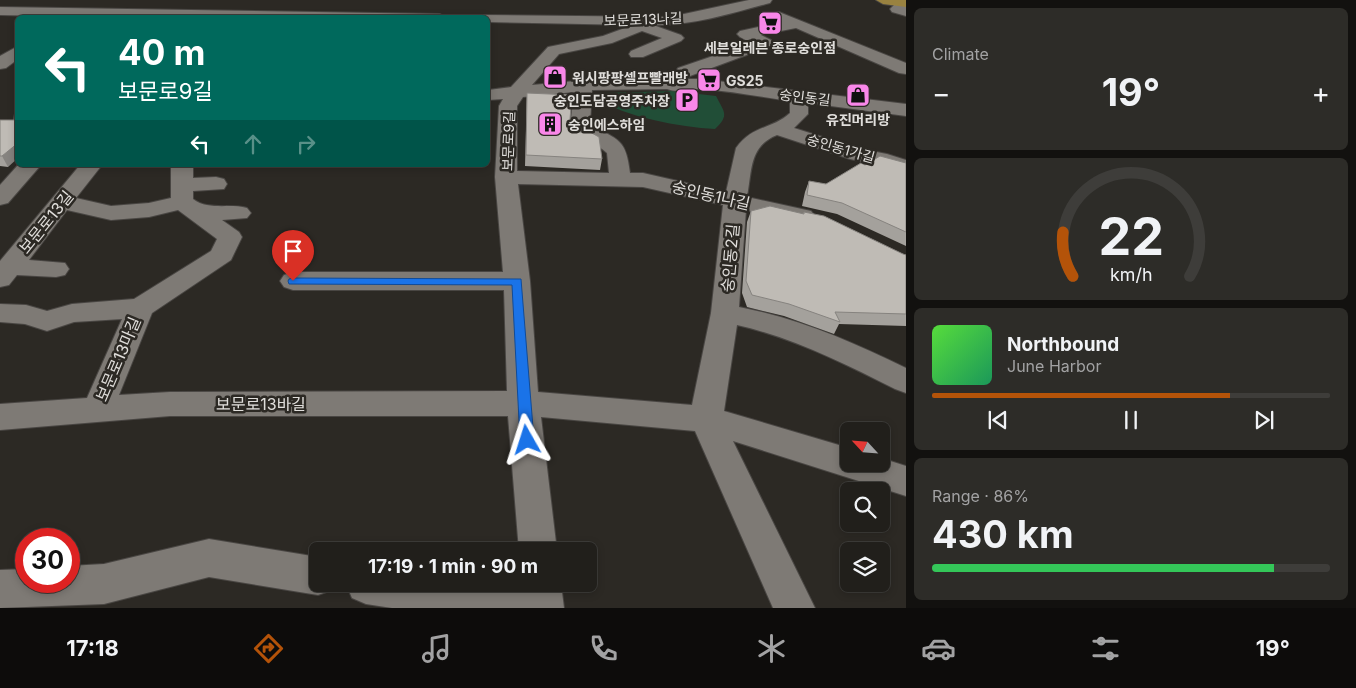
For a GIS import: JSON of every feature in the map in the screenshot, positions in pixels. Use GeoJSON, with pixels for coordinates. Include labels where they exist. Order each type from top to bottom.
{"type":"FeatureCollection","features":[{"type":"Feature","properties":{"kind":"main road"},"geometry":{"type":"LineString","coordinates":[[883,0],[906,6]]}},
{"type":"Feature","properties":{"kind":"street"},"geometry":{"type":"LineString","coordinates":[[185,15],[202,0]]}},
{"type":"Feature","properties":{"kind":"street"},"geometry":{"type":"LineString","coordinates":[[423,15],[429,0]]}},
{"type":"Feature","properties":{"kind":"street"},"geometry":{"type":"LineString","coordinates":[[751,2],[796,24],[905,69]]}},
{"type":"Feature","properties":{"kind":"street","name":"보문로13나길"},"geometry":{"type":"LineString","coordinates":[[490,18],[645,24],[700,16],[751,2]]}},
{"type":"Feature","properties":{"kind":"street"},"geometry":{"type":"LineString","coordinates":[[0,11],[67,15]]}},
{"type":"Feature","properties":{"kind":"street"},"geometry":{"type":"LineString","coordinates":[[674,86],[684,72],[765,43],[700,16]]}},
{"type":"Feature","properties":{"kind":"street","name":"보문로13나길"},"geometry":{"type":"LineString","coordinates":[[580,21],[595,43]]}},
{"type":"Feature","properties":{"kind":"street"},"geometry":{"type":"LineString","coordinates":[[637,54],[676,38],[645,24]]}},
{"type":"Feature","properties":{"kind":"street","name":"보문로9길"},"geometry":{"type":"LineString","coordinates":[[537,542],[523,403],[517,281],[506,177],[508,106],[516,93],[554,50],[595,43],[645,24]]}},
{"type":"Feature","properties":{"kind":"street"},"geometry":{"type":"LineString","coordinates":[[733,29],[796,24]]}},
{"type":"Feature","properties":{"kind":"street"},"geometry":{"type":"LineString","coordinates":[[868,54],[897,48]]}},
{"type":"Feature","properties":{"kind":"street"},"geometry":{"type":"LineString","coordinates":[[0,64],[15,53]]}},
{"type":"Feature","properties":{"kind":"street","name":"숭인동길"},"geometry":{"type":"LineString","coordinates":[[490,96],[583,86],[674,86],[701,84],[906,110]]}},
{"type":"Feature","properties":{"kind":"street"},"geometry":{"type":"LineString","coordinates":[[583,86],[580,128],[606,141],[617,151],[620,179]]}},
{"type":"Feature","properties":{"kind":"street","name":"숭인동2길"},"geometry":{"type":"LineString","coordinates":[[706,419],[725,313],[736,200],[746,148],[761,134],[791,122],[800,114],[799,96]]}},
{"type":"Feature","properties":{"kind":"street","name":"숭인동1가길"},"geometry":{"type":"LineString","coordinates":[[776,128],[857,155],[887,160],[906,167]]}},
{"type":"Feature","properties":{"kind":"street"},"geometry":{"type":"LineString","coordinates":[[0,198],[28,167]]}},
{"type":"Feature","properties":{"kind":"street","name":"보문로13길"},"geometry":{"type":"LineString","coordinates":[[5,273],[89,167]]}},
{"type":"Feature","properties":{"kind":"street","name":"숭인동1나길"},"geometry":{"type":"LineString","coordinates":[[506,177],[643,180],[828,221]]}},
{"type":"Feature","properties":{"kind":"street"},"geometry":{"type":"LineString","coordinates":[[61,202],[110,213],[149,210],[186,191],[216,184]]}},
{"type":"Feature","properties":{"kind":"street"},"geometry":{"type":"LineString","coordinates":[[186,191],[239,212]]}},
{"type":"Feature","properties":{"kind":"street","name":"보문로13마길"},"geometry":{"type":"LineString","coordinates":[[0,313],[26,315],[47,321],[72,313],[140,308],[222,255],[230,237],[186,191]]}},
{"type":"Feature","properties":{"kind":"street"},"geometry":{"type":"LineString","coordinates":[[5,273],[56,269]]}},
{"type":"Feature","properties":{"kind":"street"},"geometry":{"type":"LineString","coordinates":[[293,281],[517,281]]}},
{"type":"Feature","properties":{"kind":"street","name":"보문로13마길"},"geometry":{"type":"LineString","coordinates":[[97,410],[126,346],[140,308]]}},
{"type":"Feature","properties":{"kind":"street"},"geometry":{"type":"LineString","coordinates":[[725,313],[776,324],[834,346],[906,381]]}},
{"type":"Feature","properties":{"kind":"street"},"geometry":{"type":"LineString","coordinates":[[523,403],[706,419],[840,461]]}},
{"type":"Feature","properties":{"kind":"street","name":"보문로13바길"},"geometry":{"type":"LineString","coordinates":[[0,417],[170,404],[523,403]]}},
{"type":"Feature","properties":{"kind":"street"},"geometry":{"type":"LineString","coordinates":[[706,419],[794,608]]}},
{"type":"Feature","properties":{"kind":"street"},"geometry":{"type":"LineString","coordinates":[[876,472],[906,481]]}},
{"type":"Feature","properties":{"kind":"street"},"geometry":{"type":"LineString","coordinates":[[0,590],[104,584],[209,558],[309,575]]}},
{"type":"Feature","properties":{"kind":"street"},"geometry":{"type":"LineString","coordinates":[[416,592],[517,608]]}},
{"type":"Feature","properties":{"kind":"street"},"geometry":{"type":"LineString","coordinates":[[542,592],[543,608]]}},
{"type":"Feature","properties":{"kind":"green space"},"geometry":{"type":"Polygon","coordinates":[[[673,91],[716,96],[724,113],[723,120],[715,129],[686,126],[638,116],[596,99],[596,96],[603,93],[673,91]]]}},
{"type":"Feature","properties":{"kind":"building","name":"숭인에스하임"},"geometry":{"type":"Polygon","coordinates":[[[527,93],[572,95],[570,119],[578,126],[579,132],[590,132],[599,137],[602,159],[526,155],[527,93]]]}},
{"type":"Feature","properties":{"kind":"building"},"geometry":{"type":"Polygon","coordinates":[[[15,107],[15,145],[0,156],[0,120],[14,120],[15,107]]]}},
{"type":"Feature","properties":{"kind":"building"},"geometry":{"type":"Polygon","coordinates":[[[880,156],[906,163],[906,232],[842,203],[807,195],[809,181],[826,184],[861,163],[865,165],[880,156]]]}},
{"type":"Feature","properties":{"kind":"building"},"geometry":{"type":"Polygon","coordinates":[[[770,206],[804,214],[804,212],[824,216],[906,255],[906,314],[835,312],[840,322],[789,304],[752,295],[746,281],[751,211],[770,206]]]}},
{"type":"Feature","properties":{"kind":"place","name":"세븐일레븐 종로숭인점"},"geometry":{"type":"Point","coordinates":[770,23]}},
{"type":"Feature","properties":{"kind":"place","name":"워시팡팡셀프빨래방"},"geometry":{"type":"Point","coordinates":[555,77]}},
{"type":"Feature","properties":{"kind":"place","name":"GS25"},"geometry":{"type":"Point","coordinates":[709,80]}},
{"type":"Feature","properties":{"kind":"place","name":"유진머리방"},"geometry":{"type":"Point","coordinates":[858,95]}},
{"type":"Feature","properties":{"kind":"place","name":"숭인도담공영주차장"},"geometry":{"type":"Point","coordinates":[687,100]}},
{"type":"Feature","properties":{"kind":"place","name":"숭인에스하임"},"geometry":{"type":"Point","coordinates":[550,124]}},
{"type":"Feature","properties":{"kind":"route"},"geometry":{"type":"LineString","coordinates":[[293,281],[517,281],[523,403],[527,440]]}}]}
